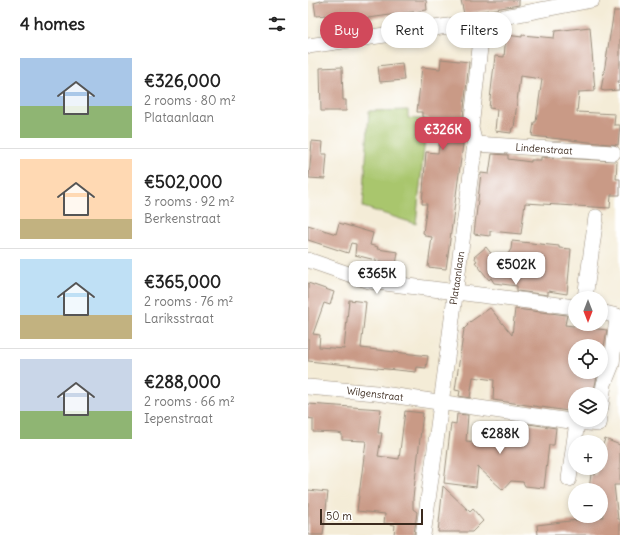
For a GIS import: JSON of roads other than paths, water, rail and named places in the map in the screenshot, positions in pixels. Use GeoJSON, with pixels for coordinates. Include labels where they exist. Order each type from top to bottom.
{"type":"FeatureCollection","features":[{"type":"Feature","properties":{"kind":"street"},"geometry":{"type":"LineString","coordinates":[[512,15],[592,0]]}},
{"type":"Feature","properties":{"kind":"street"},"geometry":{"type":"LineString","coordinates":[[308,46],[446,26]]}},
{"type":"Feature","properties":{"kind":"street","name":"Plataanlaan"},"geometry":{"type":"LineString","coordinates":[[423,535],[442,402],[454,292],[475,144],[471,128],[480,48]]}},
{"type":"Feature","properties":{"kind":"street","name":"Lindenstraat"},"geometry":{"type":"LineString","coordinates":[[475,144],[613,153]]}},
{"type":"Feature","properties":{"kind":"street"},"geometry":{"type":"LineString","coordinates":[[586,291],[596,217]]}},
{"type":"Feature","properties":{"kind":"street"},"geometry":{"type":"LineString","coordinates":[[308,260],[369,281],[568,306]]}},
{"type":"Feature","properties":{"kind":"street"},"geometry":{"type":"LineString","coordinates":[[604,387],[612,364],[619,317],[608,314]]}},
{"type":"Feature","properties":{"kind":"street","name":"Wilgenstraat"},"geometry":{"type":"LineString","coordinates":[[308,387],[376,393],[568,421]]}},
{"type":"Feature","properties":{"kind":"street"},"geometry":{"type":"LineString","coordinates":[[569,479],[576,427]]}}]}
